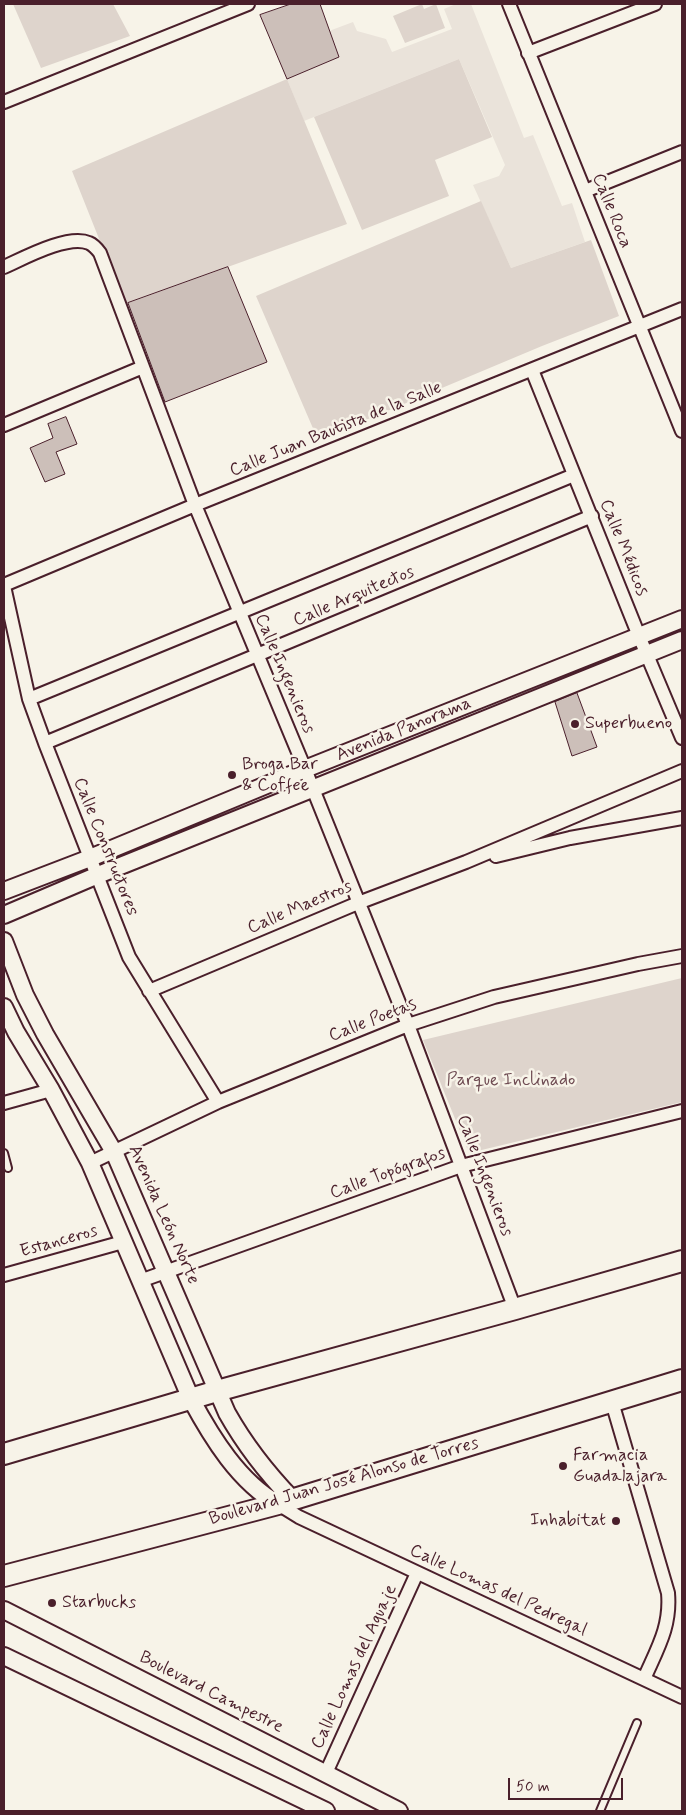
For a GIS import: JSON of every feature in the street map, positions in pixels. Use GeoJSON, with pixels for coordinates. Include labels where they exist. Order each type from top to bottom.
{"type":"FeatureCollection","features":[{"type":"Feature","properties":{"kind":"main road"},"geometry":{"type":"LineString","coordinates":[[4,1454],[217,1391],[516,1309],[682,1261]]}},
{"type":"Feature","properties":{"kind":"main road","name":"Boulevard Juan José Alonso de Torres"},"geometry":{"type":"LineString","coordinates":[[4,1576],[290,1507],[682,1380]]}},
{"type":"Feature","properties":{"kind":"street"},"geometry":{"type":"LineString","coordinates":[[4,102],[248,4]]}},
{"type":"Feature","properties":{"kind":"street","name":"Calle Roca"},"geometry":{"type":"LineString","coordinates":[[509,4],[682,430]]}},
{"type":"Feature","properties":{"kind":"street"},"geometry":{"type":"LineString","coordinates":[[528,53],[655,4]]}},
{"type":"Feature","properties":{"kind":"street"},"geometry":{"type":"LineString","coordinates":[[585,191],[682,152]]}},
{"type":"Feature","properties":{"kind":"street","name":"Calle Ingenieros"},"geometry":{"type":"LineString","coordinates":[[4,267],[68,242],[80,241],[88,243],[100,253],[195,505],[305,769],[408,1025],[516,1309]]}},
{"type":"Feature","properties":{"kind":"street","name":"Calle Juan Bautista de la Salle"},"geometry":{"type":"LineString","coordinates":[[4,586],[195,505],[682,309]]}},
{"type":"Feature","properties":{"kind":"street"},"geometry":{"type":"LineString","coordinates":[[4,425],[143,367]]}},
{"type":"Feature","properties":{"kind":"street","name":"Calle Médicos"},"geometry":{"type":"LineString","coordinates":[[532,370],[682,738]]}},
{"type":"Feature","properties":{"kind":"street","name":"Calle Arquitectos"},"geometry":{"type":"LineString","coordinates":[[29,699],[240,614],[574,475]]}},
{"type":"Feature","properties":{"kind":"street","name":"Calle Arquitectos"},"geometry":{"type":"LineString","coordinates":[[45,743],[592,516]]}},
{"type":"Feature","properties":{"kind":"street","name":"Calle Constructores"},"geometry":{"type":"LineString","coordinates":[[4,586],[29,699],[129,957],[218,1102]]}},
{"type":"Feature","properties":{"kind":"street","name":"Avenida Panorama"},"geometry":{"type":"LineString","coordinates":[[4,891],[682,619]]}},
{"type":"Feature","properties":{"kind":"street","name":"Avenida Panorama"},"geometry":{"type":"LineString","coordinates":[[4,915],[98,875],[682,640]]}},
{"type":"Feature","properties":{"kind":"street","name":"Calle Maestros"},"geometry":{"type":"LineString","coordinates":[[149,991],[358,903],[466,862],[682,771]]}},
{"type":"Feature","properties":{"kind":"street","name":"Calle Maestros"},"geometry":{"type":"LineString","coordinates":[[466,862],[570,838],[682,818]]}},
{"type":"Feature","properties":{"kind":"street","name":"Avenida León Norte"},"geometry":{"type":"LineString","coordinates":[[4,941],[26,995],[45,1034],[114,1152],[227,1413],[237,1432],[290,1507]]}},
{"type":"Feature","properties":{"kind":"street","name":"Calle Poetas"},"geometry":{"type":"LineString","coordinates":[[90,1162],[218,1102],[408,1025],[494,997],[638,964],[682,956]]}},
{"type":"Feature","properties":{"kind":"street"},"geometry":{"type":"LineString","coordinates":[[4,1007],[16,1032],[51,1090],[90,1162],[191,1399],[204,1423],[217,1443],[247,1480],[265,1496],[290,1507]]}},
{"type":"Feature","properties":{"kind":"street"},"geometry":{"type":"LineString","coordinates":[[4,1103],[51,1090]]}},
{"type":"Feature","properties":{"kind":"street","name":"Calle Topógrafos"},"geometry":{"type":"LineString","coordinates":[[140,1281],[461,1166],[682,1111]]}},
{"type":"Feature","properties":{"kind":"street","name":"Estanceros"},"geometry":{"type":"LineString","coordinates":[[4,1275],[123,1242]]}},
{"type":"Feature","properties":{"kind":"street"},"geometry":{"type":"LineString","coordinates":[[612,1402],[668,1593],[668,1618],[665,1632],[644,1679]]}},
{"type":"Feature","properties":{"kind":"street"},"geometry":{"type":"LineString","coordinates":[[204,1423],[227,1413]]}},
{"type":"Feature","properties":{"kind":"street","name":"Calle Lomas del Pedregal"},"geometry":{"type":"LineString","coordinates":[[290,1507],[417,1573],[682,1697]]}},
{"type":"Feature","properties":{"kind":"street","name":"Calle Lomas del Aguaje"},"geometry":{"type":"LineString","coordinates":[[325,1775],[417,1573]]}},
{"type":"Feature","properties":{"kind":"street","name":"Boulevard Campestre"},"geometry":{"type":"LineString","coordinates":[[4,1610],[399,1811]]}},
{"type":"Feature","properties":{"kind":"street"},"geometry":{"type":"LineString","coordinates":[[4,1656],[326,1811]]}},
{"type":"Feature","properties":{"kind":"lane"},"geometry":{"type":"LineString","coordinates":[[4,1153],[8,1168]]}},
{"type":"Feature","properties":{"kind":"lane"},"geometry":{"type":"LineString","coordinates":[[600,1811],[637,1723]]}},
{"type":"Feature","properties":{"kind":"shaded area"},"geometry":{"type":"Polygon","coordinates":[[[456,4],[471,4],[524,138],[533,135],[562,206],[572,203],[585,242],[511,268],[473,185],[499,176],[505,165],[459,59],[304,121],[287,79],[339,57],[329,31],[353,22],[357,31],[386,39],[392,52],[452,29],[444,9],[456,4]]]}},
{"type":"Feature","properties":{"kind":"green space"},"geometry":{"type":"Polygon","coordinates":[[[13,4],[113,4],[130,36],[41,68],[13,4]]]}},
{"type":"Feature","properties":{"kind":"green space"},"geometry":{"type":"Polygon","coordinates":[[[422,4],[424,9],[436,4],[445,28],[405,43],[393,16],[422,4]]]}},
{"type":"Feature","properties":{"kind":"green space"},"geometry":{"type":"Polygon","coordinates":[[[459,59],[492,137],[435,160],[449,196],[362,230],[314,117],[459,59]]]}},
{"type":"Feature","properties":{"kind":"green space"},"geometry":{"type":"Polygon","coordinates":[[[287,79],[347,224],[125,304],[72,171],[287,79]]]}},
{"type":"Feature","properties":{"kind":"green space"},"geometry":{"type":"Polygon","coordinates":[[[481,201],[511,268],[591,240],[619,316],[542,346],[318,440],[256,296],[481,201]]]}},
{"type":"Feature","properties":{"kind":"green space","name":"Parque Inclinado"},"geometry":{"type":"Polygon","coordinates":[[[682,978],[682,1102],[469,1153],[423,1040],[682,978]]]}},
{"type":"Feature","properties":{"kind":"building"},"geometry":{"type":"Polygon","coordinates":[[[291,4],[320,4],[339,57],[287,79],[260,15],[291,4]]]}},
{"type":"Feature","properties":{"kind":"building"},"geometry":{"type":"Polygon","coordinates":[[[228,267],[267,362],[165,402],[128,303],[228,267]]]}},
{"type":"Feature","properties":{"kind":"building"},"geometry":{"type":"Polygon","coordinates":[[[66,417],[77,444],[56,452],[65,474],[45,482],[30,448],[53,438],[48,424],[66,417]]]}},
{"type":"Feature","properties":{"kind":"building","name":"Superbueno"},"geometry":{"type":"Polygon","coordinates":[[[577,693],[597,747],[572,756],[555,702],[577,693]]]}},
{"type":"Feature","properties":{"kind":"place","name":"Superbueno"},"geometry":{"type":"Point","coordinates":[575,724]}},
{"type":"Feature","properties":{"kind":"place","name":"Broga Bar & Coffee"},"geometry":{"type":"Point","coordinates":[232,775]}},
{"type":"Feature","properties":{"kind":"place","name":"Farmacia Guadalajara"},"geometry":{"type":"Point","coordinates":[563,1466]}},
{"type":"Feature","properties":{"kind":"place","name":"Inhabitat"},"geometry":{"type":"Point","coordinates":[616,1521]}},
{"type":"Feature","properties":{"kind":"place","name":"Starbucks"},"geometry":{"type":"Point","coordinates":[52,1603]}}]}
